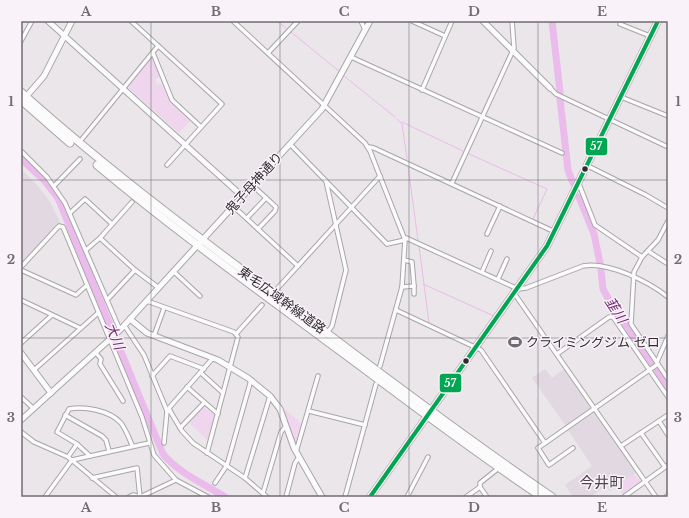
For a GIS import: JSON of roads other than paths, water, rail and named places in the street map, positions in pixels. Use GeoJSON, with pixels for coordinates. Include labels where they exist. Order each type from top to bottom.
{"type":"FeatureCollection","features":[{"type":"Feature","properties":{"kind":"highway","name":"東毛広域幹線道路"},"geometry":{"type":"LineString","coordinates":[[22,99],[106,173],[501,465],[542,497]]}},
{"type":"Feature","properties":{"kind":"highway","name":"東毛広域幹線道路"},"geometry":{"type":"LineString","coordinates":[[200,243],[327,333],[430,413]]}},
{"type":"Feature","properties":{"kind":"highway","name":"東毛広域幹線道路"},"geometry":{"type":"LineString","coordinates":[[501,465],[552,497]]}},
{"type":"Feature","properties":{"kind":"main road"},"geometry":{"type":"LineString","coordinates":[[370,497],[540,258],[555,232],[588,166],[658,21]]}},
{"type":"Feature","properties":{"kind":"street"},"geometry":{"type":"LineString","coordinates":[[21,41],[32,21]]}},
{"type":"Feature","properties":{"kind":"street"},"geometry":{"type":"LineString","coordinates":[[48,21],[242,196]]}},
{"type":"Feature","properties":{"kind":"street"},"geometry":{"type":"LineString","coordinates":[[22,99],[42,80],[72,21]]}},
{"type":"Feature","properties":{"kind":"street"},"geometry":{"type":"LineString","coordinates":[[131,21],[222,104],[167,165]]}},
{"type":"Feature","properties":{"kind":"street"},"geometry":{"type":"LineString","coordinates":[[233,21],[369,147],[404,238],[402,287],[380,366]]}},
{"type":"Feature","properties":{"kind":"street"},"geometry":{"type":"LineString","coordinates":[[268,53],[298,21]]}},
{"type":"Feature","properties":{"kind":"street"},"geometry":{"type":"LineString","coordinates":[[361,21],[365,30]]}},
{"type":"Feature","properties":{"kind":"street","name":"鬼子母神通り"},"geometry":{"type":"LineString","coordinates":[[110,340],[324,106],[370,21]]}},
{"type":"Feature","properties":{"kind":"street"},"geometry":{"type":"LineString","coordinates":[[412,21],[445,36]]}},
{"type":"Feature","properties":{"kind":"street"},"geometry":{"type":"LineString","coordinates":[[422,90],[452,21]]}},
{"type":"Feature","properties":{"kind":"street"},"geometry":{"type":"LineString","coordinates":[[483,21],[556,94],[611,118],[668,147]]}},
{"type":"Feature","properties":{"kind":"street"},"geometry":{"type":"LineString","coordinates":[[452,183],[514,48],[512,21]]}},
{"type":"Feature","properties":{"kind":"street"},"geometry":{"type":"LineString","coordinates":[[620,24],[650,36]]}},
{"type":"Feature","properties":{"kind":"street"},"geometry":{"type":"LineString","coordinates":[[82,139],[158,46]]}},
{"type":"Feature","properties":{"kind":"street"},"geometry":{"type":"LineString","coordinates":[[153,53],[172,100],[201,127]]}},
{"type":"Feature","properties":{"kind":"street"},"geometry":{"type":"LineString","coordinates":[[351,57],[482,118],[562,153]]}},
{"type":"Feature","properties":{"kind":"street"},"geometry":{"type":"LineString","coordinates":[[621,97],[668,116]]}},
{"type":"Feature","properties":{"kind":"street"},"geometry":{"type":"LineString","coordinates":[[290,144],[387,244],[404,238],[482,272],[516,291],[594,409],[656,497]]}},
{"type":"Feature","properties":{"kind":"street"},"geometry":{"type":"LineString","coordinates":[[369,147],[452,183],[555,232]]}},
{"type":"Feature","properties":{"kind":"street"},"geometry":{"type":"LineString","coordinates":[[21,151],[54,186],[70,213],[119,331]]}},
{"type":"Feature","properties":{"kind":"street"},"geometry":{"type":"LineString","coordinates":[[54,186],[80,158]]}},
{"type":"Feature","properties":{"kind":"street"},"geometry":{"type":"LineString","coordinates":[[588,166],[646,194],[668,208]]}},
{"type":"Feature","properties":{"kind":"street"},"geometry":{"type":"LineString","coordinates":[[276,290],[380,176]]}},
{"type":"Feature","properties":{"kind":"street"},"geometry":{"type":"LineString","coordinates":[[326,181],[346,270],[332,326],[327,333]]}},
{"type":"Feature","properties":{"kind":"street"},"geometry":{"type":"LineString","coordinates":[[579,184],[594,225],[642,257]]}},
{"type":"Feature","properties":{"kind":"street"},"geometry":{"type":"LineString","coordinates":[[252,185],[276,209],[258,229]]}},
{"type":"Feature","properties":{"kind":"street"},"geometry":{"type":"LineString","coordinates":[[247,218],[266,198]]}},
{"type":"Feature","properties":{"kind":"street"},"geometry":{"type":"LineString","coordinates":[[70,213],[85,199],[112,224]]}},
{"type":"Feature","properties":{"kind":"street"},"geometry":{"type":"LineString","coordinates":[[86,250],[100,238],[132,202]]}},
{"type":"Feature","properties":{"kind":"street"},"geometry":{"type":"LineString","coordinates":[[233,206],[298,266]]}},
{"type":"Feature","properties":{"kind":"street"},"geometry":{"type":"LineString","coordinates":[[487,234],[500,206]]}},
{"type":"Feature","properties":{"kind":"street"},"geometry":{"type":"LineString","coordinates":[[668,221],[658,240],[642,257],[634,275],[631,324],[668,379]]}},
{"type":"Feature","properties":{"kind":"street"},"geometry":{"type":"LineString","coordinates":[[87,285],[76,295],[21,268],[59,226],[62,226],[87,285],[98,313],[142,416],[154,455],[176,480],[208,497]]}},
{"type":"Feature","properties":{"kind":"street"},"geometry":{"type":"LineString","coordinates":[[100,238],[135,270],[159,288]]}},
{"type":"Feature","properties":{"kind":"street"},"geometry":{"type":"LineString","coordinates":[[482,272],[491,251]]}},
{"type":"Feature","properties":{"kind":"street"},"geometry":{"type":"LineString","coordinates":[[648,251],[668,264]]}},
{"type":"Feature","properties":{"kind":"street"},"geometry":{"type":"LineString","coordinates":[[498,280],[507,259]]}},
{"type":"Feature","properties":{"kind":"street"},"geometry":{"type":"LineString","coordinates":[[404,260],[412,262],[414,294]]}},
{"type":"Feature","properties":{"kind":"street"},"geometry":{"type":"LineString","coordinates":[[516,291],[587,265],[634,275],[668,297]]}},
{"type":"Feature","properties":{"kind":"street"},"geometry":{"type":"LineString","coordinates":[[107,300],[135,270]]}},
{"type":"Feature","properties":{"kind":"street"},"geometry":{"type":"LineString","coordinates":[[173,271],[200,296]]}},
{"type":"Feature","properties":{"kind":"street"},"geometry":{"type":"LineString","coordinates":[[402,287],[414,286]]}},
{"type":"Feature","properties":{"kind":"street"},"geometry":{"type":"LineString","coordinates":[[21,300],[80,328]]}},
{"type":"Feature","properties":{"kind":"street"},"geometry":{"type":"LineString","coordinates":[[147,301],[236,334]]}},
{"type":"Feature","properties":{"kind":"street"},"geometry":{"type":"LineString","coordinates":[[236,334],[262,305]]}},
{"type":"Feature","properties":{"kind":"street"},"geometry":{"type":"LineString","coordinates":[[154,336],[164,308]]}},
{"type":"Feature","properties":{"kind":"street"},"geometry":{"type":"LineString","coordinates":[[396,310],[477,347],[483,352],[545,443]]}},
{"type":"Feature","properties":{"kind":"street"},"geometry":{"type":"LineString","coordinates":[[34,370],[98,313]]}},
{"type":"Feature","properties":{"kind":"street"},"geometry":{"type":"LineString","coordinates":[[21,343],[52,315]]}},
{"type":"Feature","properties":{"kind":"street"},"geometry":{"type":"LineString","coordinates":[[557,354],[612,317],[651,370],[668,397]]}},
{"type":"Feature","properties":{"kind":"street"},"geometry":{"type":"LineString","coordinates":[[130,319],[144,332],[213,358],[230,367],[251,380],[270,396],[280,409],[297,455],[322,497]]}},
{"type":"Feature","properties":{"kind":"street"},"geometry":{"type":"LineString","coordinates":[[124,325],[140,346],[168,411],[180,428],[193,443],[245,478],[267,497]]}},
{"type":"Feature","properties":{"kind":"street"},"geometry":{"type":"LineString","coordinates":[[207,453],[238,339],[236,334]]}},
{"type":"Feature","properties":{"kind":"street"},"geometry":{"type":"LineString","coordinates":[[573,448],[549,465],[538,448],[651,370],[657,364],[668,336]]}},
{"type":"Feature","properties":{"kind":"street"},"geometry":{"type":"LineString","coordinates":[[21,420],[110,340]]}},
{"type":"Feature","properties":{"kind":"street"},"geometry":{"type":"LineString","coordinates":[[21,353],[51,393]]}},
{"type":"Feature","properties":{"kind":"street"},"geometry":{"type":"LineString","coordinates":[[96,353],[101,359],[100,364],[123,402]]}},
{"type":"Feature","properties":{"kind":"street"},"geometry":{"type":"LineString","coordinates":[[152,376],[170,356],[204,369]]}},
{"type":"Feature","properties":{"kind":"street"},"geometry":{"type":"LineString","coordinates":[[164,443],[169,408],[213,358]]}},
{"type":"Feature","properties":{"kind":"street"},"geometry":{"type":"LineString","coordinates":[[201,373],[223,393]]}},
{"type":"Feature","properties":{"kind":"street"},"geometry":{"type":"LineString","coordinates":[[286,497],[318,376]]}},
{"type":"Feature","properties":{"kind":"street"},"geometry":{"type":"LineString","coordinates":[[215,483],[226,465],[251,380]]}},
{"type":"Feature","properties":{"kind":"street"},"geometry":{"type":"LineString","coordinates":[[345,497],[376,384]]}},
{"type":"Feature","properties":{"kind":"street"},"geometry":{"type":"LineString","coordinates":[[187,387],[218,414]]}},
{"type":"Feature","properties":{"kind":"street"},"geometry":{"type":"LineString","coordinates":[[245,478],[270,396]]}},
{"type":"Feature","properties":{"kind":"street"},"geometry":{"type":"LineString","coordinates":[[21,398],[34,409]]}},
{"type":"Feature","properties":{"kind":"street"},"geometry":{"type":"LineString","coordinates":[[180,428],[204,403]]}},
{"type":"Feature","properties":{"kind":"street"},"geometry":{"type":"LineString","coordinates":[[90,456],[77,444],[57,432],[68,409],[82,407],[112,416],[123,426],[132,445]]}},
{"type":"Feature","properties":{"kind":"street"},"geometry":{"type":"LineString","coordinates":[[308,411],[365,425]]}},
{"type":"Feature","properties":{"kind":"street"},"geometry":{"type":"LineString","coordinates":[[65,415],[102,436],[106,440],[109,451]]}},
{"type":"Feature","properties":{"kind":"street"},"geometry":{"type":"LineString","coordinates":[[621,446],[668,415]]}},
{"type":"Feature","properties":{"kind":"street"},"geometry":{"type":"LineString","coordinates":[[659,421],[668,435]]}},
{"type":"Feature","properties":{"kind":"street"},"geometry":{"type":"LineString","coordinates":[[263,493],[281,432],[286,426]]}},
{"type":"Feature","properties":{"kind":"street"},"geometry":{"type":"LineString","coordinates":[[21,432],[34,442],[68,457],[116,497]]}},
{"type":"Feature","properties":{"kind":"street"},"geometry":{"type":"LineString","coordinates":[[625,496],[666,466],[641,433]]}},
{"type":"Feature","properties":{"kind":"street"},"geometry":{"type":"LineString","coordinates":[[45,497],[72,460],[149,442]]}},
{"type":"Feature","properties":{"kind":"street"},"geometry":{"type":"LineString","coordinates":[[68,457],[77,444]]}},
{"type":"Feature","properties":{"kind":"street"},"geometry":{"type":"LineString","coordinates":[[407,497],[428,457]]}},
{"type":"Feature","properties":{"kind":"street"},"geometry":{"type":"LineString","coordinates":[[466,497],[480,487],[480,483],[501,465]]}},
{"type":"Feature","properties":{"kind":"street"},"geometry":{"type":"LineString","coordinates":[[92,478],[137,468],[140,497]]}},
{"type":"Feature","properties":{"kind":"street"},"geometry":{"type":"LineString","coordinates":[[129,497],[133,495],[140,497],[176,480]]}},
{"type":"Feature","properties":{"kind":"street"},"geometry":{"type":"LineString","coordinates":[[480,487],[487,497]]}},
{"type":"Feature","properties":{"kind":"waterway"},"geometry":{"type":"LineString","coordinates":[[277,21],[287,29]]}},
{"type":"Feature","properties":{"kind":"waterway","name":"韮川"},"geometry":{"type":"LineString","coordinates":[[552,21],[560,92]]}},
{"type":"Feature","properties":{"kind":"waterway"},"geometry":{"type":"LineString","coordinates":[[291,32],[340,72]]}},
{"type":"Feature","properties":{"kind":"waterway"},"geometry":{"type":"LineString","coordinates":[[344,76],[395,117]]}},
{"type":"Feature","properties":{"kind":"waterway","name":"韮川"},"geometry":{"type":"LineString","coordinates":[[560,99],[568,170],[573,183]]}},
{"type":"Feature","properties":{"kind":"waterway"},"geometry":{"type":"LineString","coordinates":[[397,119],[402,124],[407,159]]}},
{"type":"Feature","properties":{"kind":"waterway"},"geometry":{"type":"LineString","coordinates":[[402,122],[463,151]]}},
{"type":"Feature","properties":{"kind":"waterway"},"geometry":{"type":"LineString","coordinates":[[469,154],[547,189],[533,219],[552,228]]}},
{"type":"Feature","properties":{"kind":"waterway","name":"大川"},"geometry":{"type":"LineString","coordinates":[[21,159],[45,181],[58,198],[163,454],[184,473],[225,497]]}},
{"type":"Feature","properties":{"kind":"waterway"},"geometry":{"type":"LineString","coordinates":[[408,166],[418,240]]}},
{"type":"Feature","properties":{"kind":"waterway","name":"韮川"},"geometry":{"type":"LineString","coordinates":[[579,197],[594,234],[600,263]]}},
{"type":"Feature","properties":{"kind":"waterway"},"geometry":{"type":"LineString","coordinates":[[419,246],[429,323]]}},
{"type":"Feature","properties":{"kind":"waterway","name":"韮川"},"geometry":{"type":"LineString","coordinates":[[601,270],[603,289],[609,300],[668,386]]}},
{"type":"Feature","properties":{"kind":"waterway"},"geometry":{"type":"LineString","coordinates":[[423,284],[494,316]]}},
{"type":"Feature","properties":{"kind":"place","name":"クライミングジム ゼロ"},"geometry":{"type":"Point","coordinates":[515,342]}},
{"type":"Feature","properties":{"kind":"district","name":"今井町"},"geometry":{"type":"Point","coordinates":[602,482]}}]}
